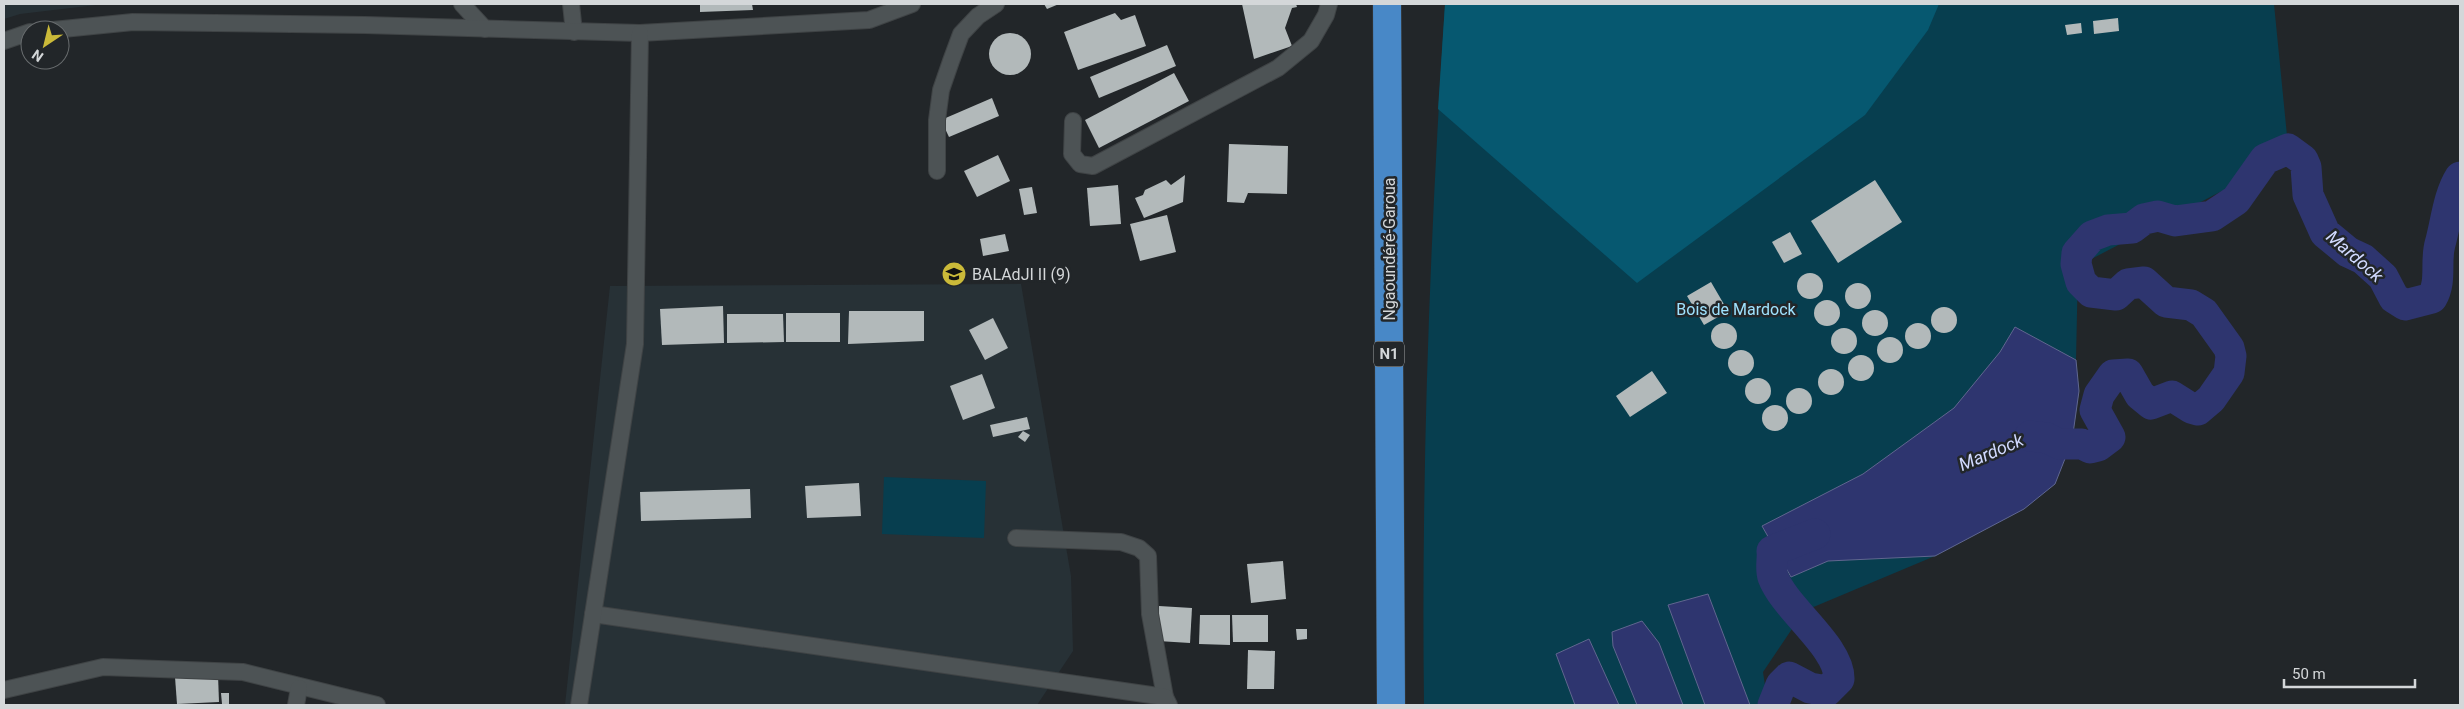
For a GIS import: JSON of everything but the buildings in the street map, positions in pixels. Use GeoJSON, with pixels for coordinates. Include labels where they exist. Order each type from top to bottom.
{"type":"FeatureCollection","features":[{"type":"Feature","properties":{"kind":"highway","name":"Ngaoundéré-Garoua"},"geometry":{"type":"LineString","coordinates":[[1387,4],[1391,705]]}},
{"type":"Feature","properties":{"kind":"street"},"geometry":{"type":"LineString","coordinates":[[462,4],[485,29]]}},
{"type":"Feature","properties":{"kind":"street"},"geometry":{"type":"LineString","coordinates":[[571,4],[574,32]]}},
{"type":"Feature","properties":{"kind":"street"},"geometry":{"type":"LineString","coordinates":[[70,28],[133,22],[640,33],[869,20],[912,4]]}},
{"type":"Feature","properties":{"kind":"street"},"geometry":{"type":"LineString","coordinates":[[937,171],[937,120],[941,90],[948,68],[961,34],[978,16],[996,4]]}},
{"type":"Feature","properties":{"kind":"street"},"geometry":{"type":"LineString","coordinates":[[1073,121],[1072,154],[1080,164],[1093,166],[1278,68],[1311,41],[1326,15],[1329,4]]}},
{"type":"Feature","properties":{"kind":"street"},"geometry":{"type":"LineString","coordinates":[[579,705],[635,344],[640,33]]}},
{"type":"Feature","properties":{"kind":"street"},"geometry":{"type":"LineString","coordinates":[[4,41],[20,35]]}},
{"type":"Feature","properties":{"kind":"street"},"geometry":{"type":"LineString","coordinates":[[593,614],[1167,701],[1150,614],[1148,556],[1139,548],[1121,542],[1016,538]]}},
{"type":"Feature","properties":{"kind":"street"},"geometry":{"type":"LineString","coordinates":[[4,690],[103,667],[243,672],[348,701],[377,705]]}},
{"type":"Feature","properties":{"kind":"street"},"geometry":{"type":"LineString","coordinates":[[296,705],[299,688]]}},
{"type":"Feature","properties":{"kind":"shaded area"},"geometry":{"type":"Polygon","coordinates":[[[4,4],[399,4],[96,5],[20,14],[4,19],[4,4]]]}},
{"type":"Feature","properties":{"kind":"shaded area"},"geometry":{"type":"Polygon","coordinates":[[[1445,4],[1939,4],[1928,30],[1865,115],[1637,283],[1438,109],[1445,4]]]}},
{"type":"Feature","properties":{"kind":"shaded area"},"geometry":{"type":"Polygon","coordinates":[[[1021,284],[1071,576],[1073,651],[1037,705],[565,705],[610,286],[1021,284]]]}},
{"type":"Feature","properties":{"kind":"green space","name":"Bois de Mardock"},"geometry":{"type":"Polygon","coordinates":[[[1445,4],[2274,4],[2289,156],[2078,266],[2076,360],[2079,391],[2072,441],[2055,484],[2024,509],[1935,556],[1804,611],[1763,672],[1768,705],[1424,705],[1425,442],[1431,266],[1445,4]]]}},
{"type":"Feature","properties":{"kind":"green space"},"geometry":{"type":"Polygon","coordinates":[[[884,477],[986,481],[984,538],[882,534],[884,477]]]}},
{"type":"Feature","properties":{"kind":"water"},"geometry":{"type":"Polygon","coordinates":[[[2015,327],[2076,360],[2079,391],[2072,441],[2055,484],[2024,509],[1935,556],[1828,561],[1791,577],[1762,526],[1863,474],[1954,408],[2000,352],[2015,327]]]}},
{"type":"Feature","properties":{"kind":"water"},"geometry":{"type":"Polygon","coordinates":[[[1708,594],[1750,705],[1705,705],[1668,605],[1708,594]]]}},
{"type":"Feature","properties":{"kind":"water"},"geometry":{"type":"Polygon","coordinates":[[[1642,621],[1659,643],[1683,705],[1637,705],[1613,646],[1612,632],[1642,621]]]}},
{"type":"Feature","properties":{"kind":"water"},"geometry":{"type":"Polygon","coordinates":[[[1589,639],[1619,705],[1575,705],[1556,654],[1589,639]]]}},
{"type":"Feature","properties":{"kind":"waterway","name":"Mardock"},"geometry":{"type":"LineString","coordinates":[[2030,436],[2047,438],[2059,444],[2082,444],[2090,448],[2098,446],[2110,437],[2095,410],[2099,395],[2113,375],[2128,374],[2140,395],[2151,404],[2172,396],[2191,408],[2198,410],[2211,399],[2229,373],[2231,356],[2229,348],[2204,313],[2191,305],[2166,302],[2144,282],[2128,284],[2116,295],[2091,292],[2081,282],[2076,264],[2077,253],[2092,236],[2108,230],[2132,228],[2144,219],[2158,216],[2175,221],[2212,216],[2236,200],[2265,159],[2288,149],[2303,160],[2306,167],[2308,195],[2325,233],[2348,252],[2363,259],[2383,277],[2394,298],[2405,305],[2432,298],[2435,292],[2438,278],[2440,244],[2450,201],[2460,177]]}},
{"type":"Feature","properties":{"kind":"waterway","name":"Mardock"},"geometry":{"type":"LineString","coordinates":[[1773,705],[1781,685],[1789,677],[1810,688],[1827,691],[1839,679],[1837,667],[1831,654],[1779,589],[1772,574],[1772,551],[1815,534]]}},
{"type":"Feature","properties":{"kind":"place","name":"BALAdJI II (9)"},"geometry":{"type":"Point","coordinates":[954,274]}}]}
